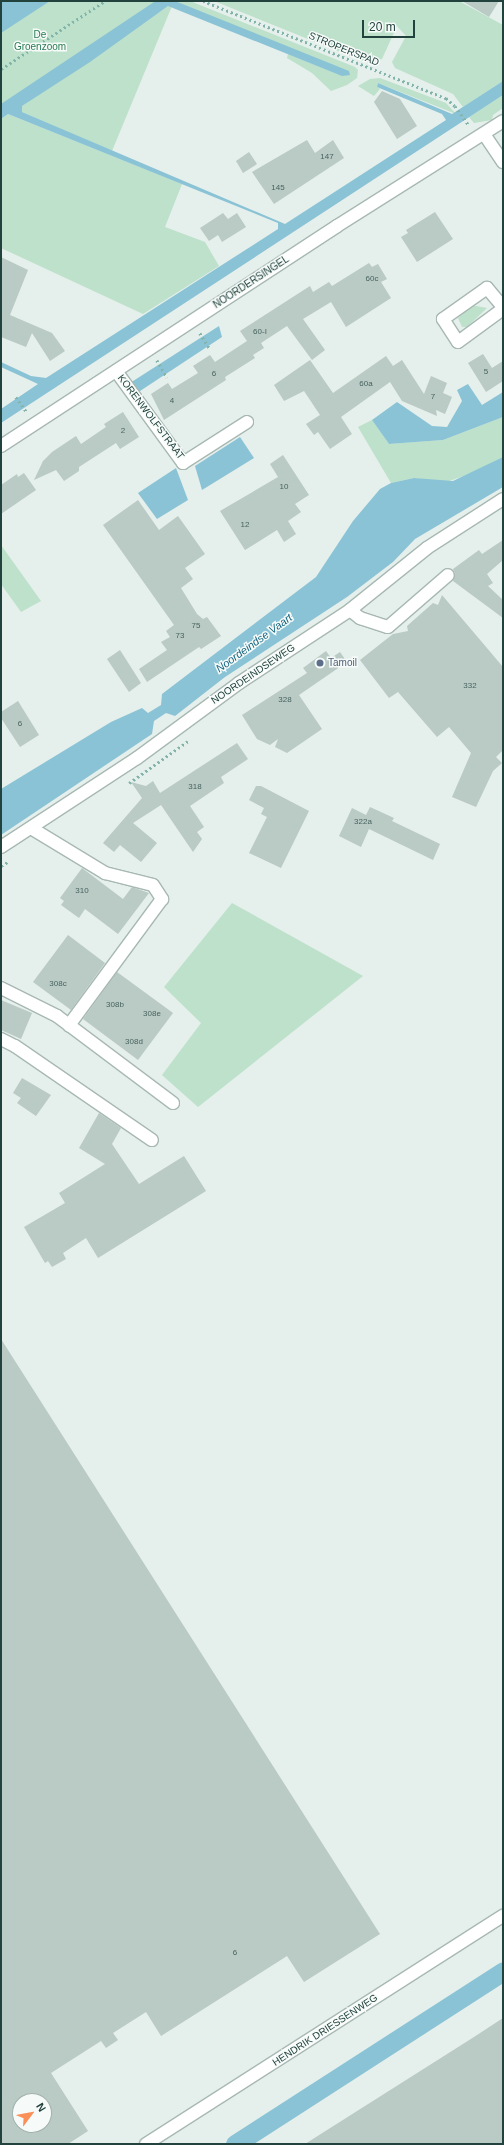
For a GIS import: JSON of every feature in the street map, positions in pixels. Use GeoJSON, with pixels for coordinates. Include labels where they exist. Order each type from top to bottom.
{"type":"FeatureCollection","features":[{"type":"Feature","properties":{"kind":"street","name":"NOORDERSINGEL"},"geometry":{"type":"LineString","coordinates":[[1,446],[116,370],[503,121]]}},
{"type":"Feature","properties":{"kind":"street"},"geometry":{"type":"LineString","coordinates":[[484,134],[503,162]]}},
{"type":"Feature","properties":{"kind":"street"},"geometry":{"type":"LineString","coordinates":[[487,288],[502,305],[458,342],[443,319],[487,288]]}},
{"type":"Feature","properties":{"kind":"street","name":"KORENWOLFSTRAAT"},"geometry":{"type":"LineString","coordinates":[[116,370],[183,463],[247,422]]}},
{"type":"Feature","properties":{"kind":"street","name":"NOORDEINDSEWEG"},"geometry":{"type":"LineString","coordinates":[[1,847],[137,758],[239,683],[350,610],[410,560],[503,499]]}},
{"type":"Feature","properties":{"kind":"street"},"geometry":{"type":"LineString","coordinates":[[350,610],[360,618],[388,627],[448,575]]}},
{"type":"Feature","properties":{"kind":"street"},"geometry":{"type":"LineString","coordinates":[[31,828],[105,873],[153,885],[162,899],[69,1025]]}},
{"type":"Feature","properties":{"kind":"street"},"geometry":{"type":"LineString","coordinates":[[1,988],[57,1016],[173,1103]]}},
{"type":"Feature","properties":{"kind":"street"},"geometry":{"type":"LineString","coordinates":[[1,1039],[15,1046],[152,1140]]}},
{"type":"Feature","properties":{"kind":"street","name":"HENDRIK DRIESSENWEG"},"geometry":{"type":"LineString","coordinates":[[146,2144],[503,1916]]}},
{"type":"Feature","properties":{"kind":"path"},"geometry":{"type":"LineString","coordinates":[[1,69],[105,1]]}},
{"type":"Feature","properties":{"kind":"path","name":"STROPERSPAD"},"geometry":{"type":"LineString","coordinates":[[203,1],[446,98],[455,106],[469,125]]}},
{"type":"Feature","properties":{"kind":"path"},"geometry":{"type":"LineString","coordinates":[[200,333],[210,349]]}},
{"type":"Feature","properties":{"kind":"path"},"geometry":{"type":"LineString","coordinates":[[157,360],[167,377]]}},
{"type":"Feature","properties":{"kind":"path"},"geometry":{"type":"LineString","coordinates":[[16,397],[26,412]]}},
{"type":"Feature","properties":{"kind":"green space","name":"De Groenzoom"},"geometry":{"type":"Polygon","coordinates":[[[1,1],[163,1],[1,110],[1,1]]]}},
{"type":"Feature","properties":{"kind":"green space"},"geometry":{"type":"Polygon","coordinates":[[[175,1],[190,1],[355,67],[358,70],[357,78],[347,85],[331,91],[312,73],[287,58],[288,54],[346,77],[175,1]]]}},
{"type":"Feature","properties":{"kind":"green space"},"geometry":{"type":"Polygon","coordinates":[[[214,1],[459,1],[503,25],[503,81],[463,107],[453,94],[395,68],[392,62],[406,36],[397,26],[382,59],[365,62],[214,1]]]}},
{"type":"Feature","properties":{"kind":"green space"},"geometry":{"type":"Polygon","coordinates":[[[168,6],[172,6],[112,151],[22,112],[22,106],[168,6]]]}},
{"type":"Feature","properties":{"kind":"green space"},"geometry":{"type":"Polygon","coordinates":[[[380,78],[446,103],[456,114],[378,83],[377,87],[380,89],[374,96],[358,86],[370,79],[380,78]]]}},
{"type":"Feature","properties":{"kind":"green space"},"geometry":{"type":"Polygon","coordinates":[[[503,95],[503,108],[493,115],[492,120],[474,123],[469,117],[503,95]]]}},
{"type":"Feature","properties":{"kind":"green space"},"geometry":{"type":"Polygon","coordinates":[[[8,114],[182,184],[165,227],[205,242],[219,266],[143,314],[1,248],[1,119],[8,114]]]}},
{"type":"Feature","properties":{"kind":"green space"},"geometry":{"type":"Polygon","coordinates":[[[471,305],[487,308],[467,327],[462,327],[458,318],[471,305]]]}},
{"type":"Feature","properties":{"kind":"green space"},"geometry":{"type":"Polygon","coordinates":[[[503,417],[503,457],[470,474],[446,482],[414,478],[391,483],[358,427],[372,420],[389,444],[443,440],[503,417]]]}},
{"type":"Feature","properties":{"kind":"green space"},"geometry":{"type":"Polygon","coordinates":[[[1,545],[41,601],[21,612],[1,584],[1,545]]]}},
{"type":"Feature","properties":{"kind":"green space"},"geometry":{"type":"Polygon","coordinates":[[[232,903],[363,976],[198,1107],[162,1075],[201,1023],[164,987],[232,903]]]}},
{"type":"Feature","properties":{"kind":"water"},"geometry":{"type":"Polygon","coordinates":[[[1,1],[50,1],[1,33],[1,1]]]}},
{"type":"Feature","properties":{"kind":"water"},"geometry":{"type":"Polygon","coordinates":[[[175,1],[349,71],[350,75],[342,76],[168,6],[90,62],[22,106],[22,112],[285,224],[446,120],[442,114],[377,87],[378,83],[452,114],[503,81],[503,95],[1,423],[1,409],[38,384],[1,367],[1,362],[31,376],[46,378],[278,229],[278,223],[8,114],[1,119],[1,104],[154,2],[175,1]]]}},
{"type":"Feature","properties":{"kind":"water"},"geometry":{"type":"Polygon","coordinates":[[[219,326],[222,337],[137,393],[130,383],[219,326]]]}},
{"type":"Feature","properties":{"kind":"water"},"geometry":{"type":"Polygon","coordinates":[[[468,384],[482,405],[503,392],[503,417],[443,440],[389,444],[372,420],[397,402],[432,426],[447,427],[462,401],[457,390],[468,384]]]}},
{"type":"Feature","properties":{"kind":"water"},"geometry":{"type":"Polygon","coordinates":[[[240,437],[254,458],[202,490],[195,466],[240,437]]]}},
{"type":"Feature","properties":{"kind":"water","name":"Noordeindse Vaart"},"geometry":{"type":"Polygon","coordinates":[[[503,457],[503,487],[415,539],[393,562],[347,597],[225,677],[175,716],[166,713],[154,721],[152,734],[1,835],[1,789],[111,722],[142,708],[148,713],[161,705],[162,694],[316,577],[353,521],[380,489],[391,483],[414,478],[453,481],[503,457]]]}},
{"type":"Feature","properties":{"kind":"water"},"geometry":{"type":"Polygon","coordinates":[[[176,468],[188,500],[157,519],[138,493],[176,468]]]}},
{"type":"Feature","properties":{"kind":"building"},"geometry":{"type":"Polygon","coordinates":[[[462,1],[499,1],[489,17],[462,1]]]}},
{"type":"Feature","properties":{"kind":"building"},"geometry":{"type":"Polygon","coordinates":[[[382,91],[400,99],[417,126],[397,139],[374,102],[382,91]]]}},
{"type":"Feature","properties":{"kind":"building"},"geometry":{"type":"Polygon","coordinates":[[[307,140],[315,153],[333,140],[344,158],[274,204],[252,172],[307,140]]]}},
{"type":"Feature","properties":{"kind":"building"},"geometry":{"type":"Polygon","coordinates":[[[249,152],[257,164],[243,173],[236,161],[249,152]]]}},
{"type":"Feature","properties":{"kind":"building"},"geometry":{"type":"Polygon","coordinates":[[[435,212],[453,239],[417,262],[401,237],[408,233],[406,230],[435,212]]]}},
{"type":"Feature","properties":{"kind":"building"},"geometry":{"type":"Polygon","coordinates":[[[223,213],[228,219],[237,213],[246,227],[222,242],[218,235],[209,241],[200,228],[223,213]]]}},
{"type":"Feature","properties":{"kind":"building"},"geometry":{"type":"Polygon","coordinates":[[[1,257],[28,270],[10,315],[52,333],[65,351],[50,361],[32,333],[26,347],[1,337],[1,257]]]}},
{"type":"Feature","properties":{"kind":"building"},"geometry":{"type":"Polygon","coordinates":[[[369,263],[372,267],[378,264],[387,279],[381,282],[391,298],[346,327],[331,302],[303,319],[325,350],[312,360],[287,326],[261,343],[264,348],[253,355],[255,358],[225,377],[226,380],[164,420],[151,394],[168,383],[172,389],[198,373],[193,366],[210,355],[215,362],[247,341],[240,331],[310,286],[313,292],[329,282],[332,286],[369,263]]]}},
{"type":"Feature","properties":{"kind":"building"},"geometry":{"type":"Polygon","coordinates":[[[483,354],[492,368],[503,361],[503,381],[486,392],[468,363],[483,354]]]}},
{"type":"Feature","properties":{"kind":"building"},"geometry":{"type":"Polygon","coordinates":[[[386,356],[393,366],[402,360],[424,394],[431,376],[447,383],[443,393],[452,397],[445,414],[436,410],[437,416],[402,401],[390,382],[341,417],[352,434],[330,449],[318,432],[314,435],[306,424],[320,415],[304,391],[284,401],[274,385],[310,360],[333,393],[386,356]]]}},
{"type":"Feature","properties":{"kind":"building"},"geometry":{"type":"Polygon","coordinates":[[[123,412],[139,437],[120,449],[116,443],[79,467],[79,471],[64,481],[56,470],[34,480],[43,461],[52,452],[76,436],[81,444],[106,427],[104,424],[123,412]]]}},
{"type":"Feature","properties":{"kind":"building"},"geometry":{"type":"Polygon","coordinates":[[[283,455],[309,495],[295,504],[301,512],[288,521],[296,534],[284,542],[277,530],[245,550],[220,511],[278,477],[270,464],[283,455]]]}},
{"type":"Feature","properties":{"kind":"building"},"geometry":{"type":"Polygon","coordinates":[[[24,473],[36,490],[1,514],[1,485],[17,474],[18,477],[24,473]]]}},
{"type":"Feature","properties":{"kind":"building"},"geometry":{"type":"Polygon","coordinates":[[[138,500],[159,530],[178,516],[205,554],[185,568],[193,579],[181,588],[197,614],[203,619],[207,617],[221,636],[201,649],[199,647],[147,682],[139,669],[167,650],[161,642],[170,637],[166,631],[174,625],[103,525],[138,500]]]}},
{"type":"Feature","properties":{"kind":"building"},"geometry":{"type":"Polygon","coordinates":[[[503,540],[503,560],[487,574],[493,583],[488,586],[503,600],[503,618],[453,581],[455,574],[453,569],[479,550],[482,554],[503,540]]]}},
{"type":"Feature","properties":{"kind":"building"},"geometry":{"type":"Polygon","coordinates":[[[442,595],[503,667],[503,750],[496,757],[502,763],[493,771],[476,807],[452,797],[471,753],[449,727],[437,737],[398,692],[389,698],[360,660],[393,634],[408,631],[407,626],[433,603],[438,605],[442,595]]]}},
{"type":"Feature","properties":{"kind":"building"},"geometry":{"type":"Polygon","coordinates":[[[120,650],[141,683],[129,692],[107,659],[120,650]]]}},
{"type":"Feature","properties":{"kind":"building"},"geometry":{"type":"Polygon","coordinates":[[[326,651],[331,658],[340,652],[347,662],[299,695],[322,729],[287,753],[275,747],[278,739],[270,745],[257,739],[242,715],[307,673],[303,668],[326,651]]]}},
{"type":"Feature","properties":{"kind":"building"},"geometry":{"type":"Polygon","coordinates":[[[18,701],[39,735],[20,747],[1,718],[1,712],[18,701]]]}},
{"type":"Feature","properties":{"kind":"building"},"geometry":{"type":"Polygon","coordinates":[[[237,743],[248,759],[221,777],[224,783],[190,806],[204,827],[197,832],[202,839],[193,852],[161,805],[133,823],[157,843],[141,862],[120,845],[114,852],[103,843],[142,798],[131,782],[146,786],[153,781],[160,793],[237,743]]]}},
{"type":"Feature","properties":{"kind":"building"},"geometry":{"type":"Polygon","coordinates":[[[256,786],[261,786],[309,811],[281,868],[249,853],[267,817],[261,814],[264,808],[249,800],[256,786]]]}},
{"type":"Feature","properties":{"kind":"building"},"geometry":{"type":"Polygon","coordinates":[[[370,807],[394,818],[392,821],[440,844],[433,860],[369,829],[361,847],[339,836],[352,808],[366,815],[370,807]]]}},
{"type":"Feature","properties":{"kind":"building"},"geometry":{"type":"Polygon","coordinates":[[[82,868],[123,899],[132,887],[149,893],[118,934],[85,909],[79,918],[61,905],[64,901],[60,898],[82,868]]]}},
{"type":"Feature","properties":{"kind":"building"},"geometry":{"type":"Polygon","coordinates":[[[68,935],[105,963],[71,1010],[33,982],[68,935]]]}},
{"type":"Feature","properties":{"kind":"building"},"geometry":{"type":"Polygon","coordinates":[[[117,972],[173,1013],[138,1060],[83,1019],[117,972]]]}},
{"type":"Feature","properties":{"kind":"building"},"geometry":{"type":"Polygon","coordinates":[[[1,1000],[32,1013],[21,1039],[1,1030],[1,1000]]]}},
{"type":"Feature","properties":{"kind":"building"},"geometry":{"type":"Polygon","coordinates":[[[22,1078],[51,1095],[36,1116],[17,1103],[21,1098],[13,1093],[22,1078]]]}},
{"type":"Feature","properties":{"kind":"building"},"geometry":{"type":"Polygon","coordinates":[[[99,1113],[121,1128],[112,1144],[139,1184],[184,1156],[206,1191],[98,1258],[86,1238],[63,1253],[66,1259],[52,1267],[48,1261],[45,1263],[24,1227],[65,1203],[59,1193],[105,1164],[79,1148],[99,1113]]]}},
{"type":"Feature","properties":{"kind":"building"},"geometry":{"type":"Polygon","coordinates":[[[1,1339],[380,1934],[304,1982],[287,1956],[161,2036],[146,2012],[113,2033],[118,2040],[106,2048],[101,2041],[51,2073],[88,2131],[68,2144],[1,2144],[1,1339]]]}},
{"type":"Feature","properties":{"kind":"building"},"geometry":{"type":"Polygon","coordinates":[[[503,2018],[503,2144],[305,2144],[474,2037],[503,2018]]]}},
{"type":"Feature","properties":{"kind":"waterway"},"geometry":{"type":"LineString","coordinates":[[235,2144],[503,1971]]}},
{"type":"Feature","properties":{"kind":"place","name":"Tamoil"},"geometry":{"type":"Point","coordinates":[320,663]}}]}
